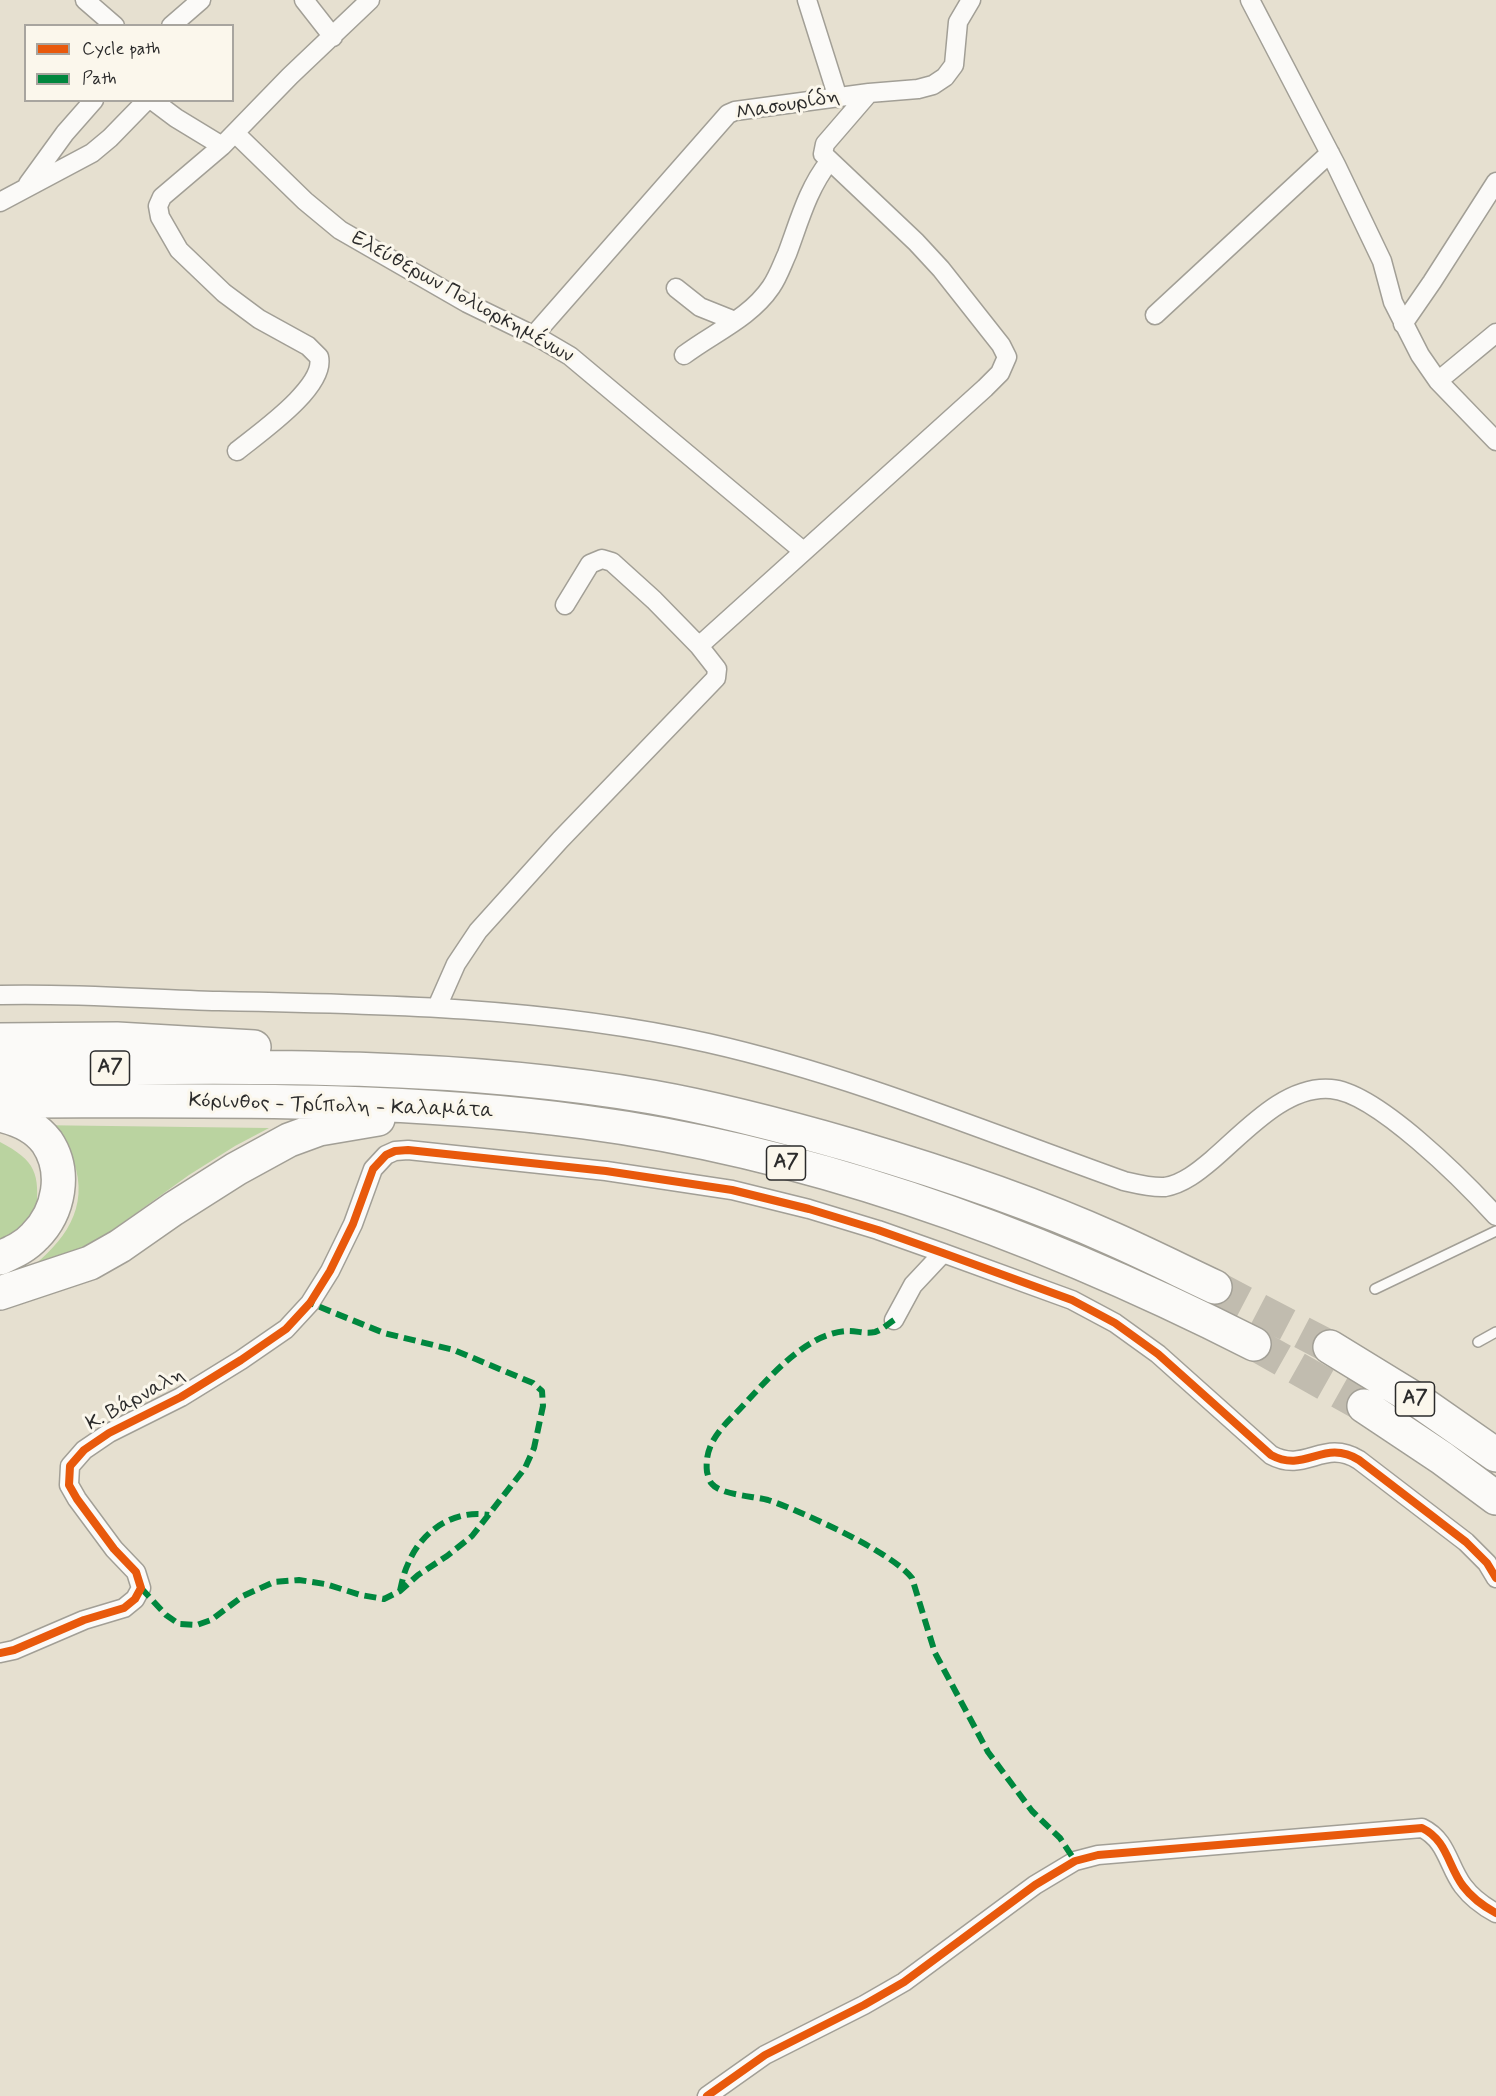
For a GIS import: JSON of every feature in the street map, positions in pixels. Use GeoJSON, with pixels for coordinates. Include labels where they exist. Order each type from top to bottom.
{"type":"FeatureCollection","features":[{"type":"Feature","properties":{"kind":"highway"},"geometry":{"type":"LineString","coordinates":[[0,1040],[117,1039],[186,1042],[383,1057],[532,1074],[586,1088]]}},
{"type":"Feature","properties":{"kind":"highway","name":"Κόρινθος - Τρίπολη - Καλαμάτα"},"geometry":{"type":"LineString","coordinates":[[0,1069],[220,1067],[380,1070],[439,1073],[586,1088],[653,1098],[752,1119],[893,1158],[1053,1214],[1112,1238],[1215,1287]]}},
{"type":"Feature","properties":{"kind":"highway","name":"Κόρινθος - Τρίπολη - Καλαμάτα"},"geometry":{"type":"LineString","coordinates":[[0,1101],[380,1104],[438,1107],[584,1122],[648,1132],[765,1157],[934,1207],[1041,1246],[1103,1272],[1254,1344]]}},
{"type":"Feature","properties":{"kind":"highway"},"geometry":{"type":"LineString","coordinates":[[0,1115],[25,1123],[37,1132],[47,1142],[58,1170],[58,1189],[54,1206],[46,1221],[35,1236],[20,1249],[0,1258]]}},
{"type":"Feature","properties":{"kind":"highway"},"geometry":{"type":"LineString","coordinates":[[0,1293],[90,1263],[254,1159],[289,1140],[319,1129],[380,1119],[584,1122]]}},
{"type":"Feature","properties":{"kind":"highway","name":"Α7"},"geometry":{"type":"LineString","coordinates":[[1330,1347],[1423,1404],[1496,1455]]}},
{"type":"Feature","properties":{"kind":"highway","name":"Α7"},"geometry":{"type":"LineString","coordinates":[[1364,1406],[1432,1451],[1496,1498]]}},
{"type":"Feature","properties":{"kind":"street"},"geometry":{"type":"LineString","coordinates":[[85,0],[113,24]]}},
{"type":"Feature","properties":{"kind":"street"},"geometry":{"type":"LineString","coordinates":[[173,24],[201,0]]}},
{"type":"Feature","properties":{"kind":"street"},"geometry":{"type":"LineString","coordinates":[[304,0],[333,38]]}},
{"type":"Feature","properties":{"kind":"street"},"geometry":{"type":"LineString","coordinates":[[237,451],[284,413],[300,396],[318,372],[320,360],[308,346],[259,320],[224,293],[179,250],[160,217],[158,206],[162,197],[222,146],[278,88],[333,38],[370,0]]}},
{"type":"Feature","properties":{"kind":"street"},"geometry":{"type":"LineString","coordinates":[[807,0],[838,98]]}},
{"type":"Feature","properties":{"kind":"street","name":"Μασουρίδη"},"geometry":{"type":"LineString","coordinates":[[534,335],[728,114],[735,111],[933,85],[945,77],[954,65],[958,22],[971,0]]}},
{"type":"Feature","properties":{"kind":"street"},"geometry":{"type":"LineString","coordinates":[[1250,0],[1330,153],[1382,261],[1393,302],[1420,355],[1438,381],[1496,441]]}},
{"type":"Feature","properties":{"kind":"street"},"geometry":{"type":"LineString","coordinates":[[699,646],[985,388],[1000,373],[1007,357],[1001,345],[923,250],[823,154],[823,147],[869,93]]}},
{"type":"Feature","properties":{"kind":"street"},"geometry":{"type":"LineString","coordinates":[[27,186],[65,133],[92,102]]}},
{"type":"Feature","properties":{"kind":"street"},"geometry":{"type":"LineString","coordinates":[[0,202],[92,153],[145,102]]}},
{"type":"Feature","properties":{"kind":"street"},"geometry":{"type":"LineString","coordinates":[[155,102],[222,146]]}},
{"type":"Feature","properties":{"kind":"street","name":"Ελεύθερων Πολιορκημένων"},"geometry":{"type":"LineString","coordinates":[[235,133],[305,201],[340,230],[473,307],[559,348],[803,551]]}},
{"type":"Feature","properties":{"kind":"street"},"geometry":{"type":"LineString","coordinates":[[1155,315],[1330,153]]}},
{"type":"Feature","properties":{"kind":"street"},"geometry":{"type":"LineString","coordinates":[[684,355],[752,309],[774,283],[812,190],[821,172],[830,162]]}},
{"type":"Feature","properties":{"kind":"street"},"geometry":{"type":"LineString","coordinates":[[1403,324],[1496,182]]}},
{"type":"Feature","properties":{"kind":"street"},"geometry":{"type":"LineString","coordinates":[[676,288],[700,307],[735,321]]}},
{"type":"Feature","properties":{"kind":"street"},"geometry":{"type":"LineString","coordinates":[[1438,381],[1496,333]]}},
{"type":"Feature","properties":{"kind":"street"},"geometry":{"type":"LineString","coordinates":[[436,1007],[456,964],[478,931],[560,840],[716,678],[717,669],[699,646],[638,584],[608,560],[597,560],[590,564],[565,605]]}},
{"type":"Feature","properties":{"kind":"street"},"geometry":{"type":"LineString","coordinates":[[0,995],[436,1007],[510,1012],[647,1031],[747,1053],[886,1095],[1124,1181],[1144,1185],[1165,1186],[1184,1180],[1202,1169],[1270,1110],[1290,1097],[1309,1090],[1331,1089],[1351,1093],[1371,1104],[1459,1176],[1496,1216]]}},
{"type":"Feature","properties":{"kind":"street","name":"Κ. Βάρναλη"},"geometry":{"type":"LineString","coordinates":[[0,1653],[14,1650],[84,1620],[124,1608],[135,1599],[141,1588],[136,1572],[114,1549],[77,1499],[69,1485],[70,1466],[84,1450],[109,1433],[181,1397],[286,1329],[310,1303],[330,1271],[353,1224],[369,1178],[380,1160],[395,1151],[408,1150],[606,1171],[691,1183],[809,1209],[943,1253]]}},
{"type":"Feature","properties":{"kind":"street"},"geometry":{"type":"LineString","coordinates":[[894,1320],[913,1285],[943,1253],[1072,1300],[1115,1323],[1158,1354],[1260,1448],[1280,1460],[1302,1461],[1323,1453],[1335,1451],[1347,1453],[1466,1542],[1487,1563],[1496,1578]]}},
{"type":"Feature","properties":{"kind":"street"},"geometry":{"type":"LineString","coordinates":[[706,2096],[765,2055],[904,1982],[1035,1885],[1075,1861],[1098,1855],[1422,1828],[1436,1837],[1443,1846],[1463,1887],[1480,1905],[1496,1913]]}},
{"type":"Feature","properties":{"kind":"lane"},"geometry":{"type":"LineString","coordinates":[[1375,1289],[1496,1231]]}},
{"type":"Feature","properties":{"kind":"lane"},"geometry":{"type":"LineString","coordinates":[[1478,1342],[1496,1332]]}},
{"type":"Feature","properties":{"kind":"green space"},"geometry":{"type":"Polygon","coordinates":[[[31,1125],[269,1128],[189,1175],[107,1234],[75,1252],[23,1274],[58,1242],[67,1229],[78,1202],[79,1186],[75,1165],[65,1146],[57,1138],[31,1125]]]}},
{"type":"Feature","properties":{"kind":"green space"},"geometry":{"type":"Polygon","coordinates":[[[0,1142],[28,1162],[36,1178],[37,1199],[36,1213],[0,1248],[0,1142]]]}},
{"type":"Feature","properties":{"kind":"tunnel"},"geometry":{"type":"LineString","coordinates":[[1215,1287],[1330,1347]]}},
{"type":"Feature","properties":{"kind":"tunnel"},"geometry":{"type":"LineString","coordinates":[[1254,1344],[1364,1406]]}},
{"type":"Feature","properties":{"kind":"marked path"},"geometry":{"type":"LineString","coordinates":[[141,1588],[166,1615],[179,1624],[197,1625],[211,1620],[243,1596],[274,1582],[299,1580],[325,1584],[384,1599],[400,1591],[472,1536],[525,1468],[534,1448],[543,1406],[542,1391],[533,1383],[454,1350],[384,1333],[310,1303]]}},
{"type":"Feature","properties":{"kind":"marked path"},"geometry":{"type":"LineString","coordinates":[[894,1320],[875,1332],[844,1331],[825,1336],[802,1349],[782,1365],[714,1439],[708,1454],[709,1478],[712,1484],[722,1491],[768,1500],[845,1533],[886,1556],[912,1578],[935,1653],[988,1752],[1032,1811],[1060,1838],[1075,1861]]}},
{"type":"Feature","properties":{"kind":"marked path"},"geometry":{"type":"LineString","coordinates":[[400,1591],[405,1570],[414,1552],[430,1532],[451,1519],[463,1515],[489,1515]]}},
{"type":"Feature","properties":{"kind":"cycle path"},"geometry":{"type":"LineString","coordinates":[[0,1653],[14,1650],[84,1620],[124,1608],[135,1599],[141,1588],[136,1572],[114,1549],[77,1499],[69,1485],[70,1466],[84,1450],[109,1433],[181,1397],[286,1329],[310,1303],[330,1271],[353,1224],[373,1169],[386,1155],[395,1151],[408,1150],[606,1171],[732,1190],[809,1209],[878,1230],[1072,1300],[1115,1323],[1158,1354],[1271,1455],[1283,1460],[1294,1461],[1335,1453],[1346,1454],[1359,1460],[1466,1542],[1487,1563],[1496,1578]]}},
{"type":"Feature","properties":{"kind":"cycle path"},"geometry":{"type":"LineString","coordinates":[[707,2096],[765,2055],[904,1982],[1035,1885],[1075,1861],[1098,1855],[1422,1828],[1437,1839],[1442,1846],[1466,1890],[1496,1913]]}}]}
